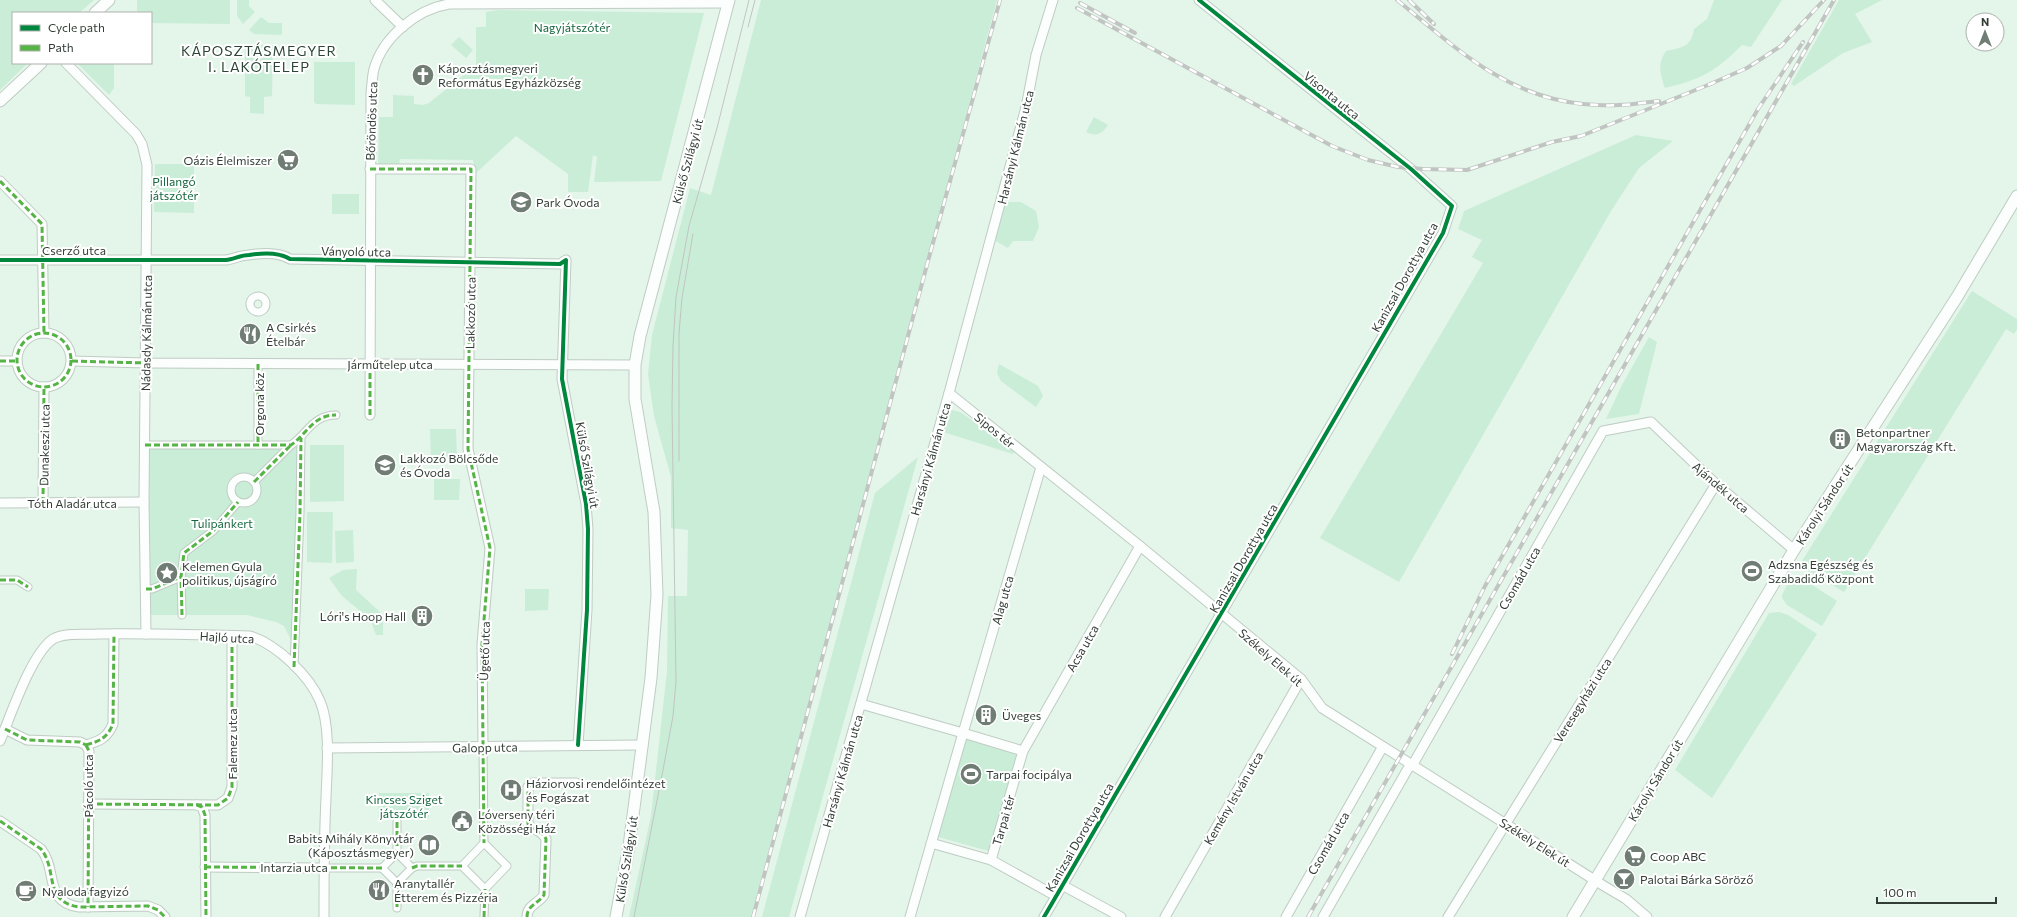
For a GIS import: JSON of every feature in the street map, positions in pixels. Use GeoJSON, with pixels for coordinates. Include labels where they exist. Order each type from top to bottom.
{"type":"FeatureCollection","features":[{"type":"Feature","properties":{"kind":"street"},"geometry":{"type":"LineString","coordinates":[[96,12],[109,0]]}},
{"type":"Feature","properties":{"kind":"street"},"geometry":{"type":"LineString","coordinates":[[375,0],[403,27]]}},
{"type":"Feature","properties":{"kind":"street","name":"Harsányi Kálmán utca"},"geometry":{"type":"LineString","coordinates":[[800,917],[949,393],[1026,107],[1036,55],[1053,0]]}},
{"type":"Feature","properties":{"kind":"street","name":"Visonta utca"},"geometry":{"type":"LineString","coordinates":[[1199,0],[1411,169],[1452,206]]}},
{"type":"Feature","properties":{"kind":"street","name":"Bőröndös utca"},"geometry":{"type":"LineString","coordinates":[[370,415],[370,168],[372,86],[374,68],[384,48],[403,27],[418,14],[439,6],[481,2],[728,1]]}},
{"type":"Feature","properties":{"kind":"street","name":"Külső Szilágyi út"},"geometry":{"type":"LineString","coordinates":[[616,917],[629,846],[643,745],[654,657],[657,595],[654,512],[635,399],[635,365],[640,336],[728,1]]}},
{"type":"Feature","properties":{"kind":"street"},"geometry":{"type":"LineString","coordinates":[[0,102],[40,64]]}},
{"type":"Feature","properties":{"kind":"street","name":"Nádasdy Kálmán utca"},"geometry":{"type":"LineString","coordinates":[[67,64],[133,131],[142,144],[147,165],[144,502],[146,634]]}},
{"type":"Feature","properties":{"kind":"street","name":"Lakkozó utca"},"geometry":{"type":"LineString","coordinates":[[370,168],[471,169],[468,449],[490,548],[490,556]]}},
{"type":"Feature","properties":{"kind":"street"},"geometry":{"type":"LineString","coordinates":[[0,181],[42,224],[44,333]]}},
{"type":"Feature","properties":{"kind":"street","name":"Károlyi Sándor út"},"geometry":{"type":"LineString","coordinates":[[1573,917],[1794,550],[1957,297],[2017,196]]}},
{"type":"Feature","properties":{"kind":"street","name":"Kanizsai Dorottya utca"},"geometry":{"type":"LineString","coordinates":[[1044,917],[1443,233],[1452,206]]}},
{"type":"Feature","properties":{"kind":"street","name":"Ványoló utca"},"geometry":{"type":"LineString","coordinates":[[147,260],[234,259],[248,254],[283,255],[290,259],[471,263],[560,264],[566,260]]}},
{"type":"Feature","properties":{"kind":"street","name":"Cserző utca"},"geometry":{"type":"LineString","coordinates":[[0,260],[147,260]]}},
{"type":"Feature","properties":{"kind":"street","name":"Külső Szilágyi út"},"geometry":{"type":"LineString","coordinates":[[566,260],[562,379],[586,504],[588,529],[588,610],[578,745]]}},
{"type":"Feature","properties":{"kind":"street"},"geometry":{"type":"LineString","coordinates":[[0,361],[17,361],[18,353],[28,338],[44,333],[53,334],[64,341],[70,352],[72,361]]}},
{"type":"Feature","properties":{"kind":"street","name":"Dunakeszi utca"},"geometry":{"type":"LineString","coordinates":[[17,361],[19,369],[29,382],[44,387],[60,382],[70,369],[72,361]]}},
{"type":"Feature","properties":{"kind":"street","name":"Járműtelep utca"},"geometry":{"type":"LineString","coordinates":[[72,361],[258,364],[635,365]]}},
{"type":"Feature","properties":{"kind":"street","name":"Orgona köz"},"geometry":{"type":"LineString","coordinates":[[258,364],[258,445]]}},
{"type":"Feature","properties":{"kind":"street","name":"Dunakeszi utca"},"geometry":{"type":"LineString","coordinates":[[43,503],[44,387]]}},
{"type":"Feature","properties":{"kind":"street","name":"Sipos tér"},"geometry":{"type":"LineString","coordinates":[[949,393],[1041,466]]}},
{"type":"Feature","properties":{"kind":"street"},"geometry":{"type":"LineString","coordinates":[[254,482],[291,445],[301,438],[318,418],[326,415],[336,415]]}},
{"type":"Feature","properties":{"kind":"street","name":"Ajándék utca"},"geometry":{"type":"LineString","coordinates":[[1650,422],[1716,484],[1794,550]]}},
{"type":"Feature","properties":{"kind":"street","name":"Csomád utca"},"geometry":{"type":"LineString","coordinates":[[1323,917],[1603,431],[1650,422]]}},
{"type":"Feature","properties":{"kind":"street"},"geometry":{"type":"LineString","coordinates":[[294,667],[300,513],[301,438]]}},
{"type":"Feature","properties":{"kind":"street"},"geometry":{"type":"LineString","coordinates":[[145,445],[291,445]]}},
{"type":"Feature","properties":{"kind":"street","name":"Székely Elek út"},"geometry":{"type":"LineString","coordinates":[[1041,466],[1301,679],[1322,708],[1382,748],[1595,880],[1626,900],[1646,917]]}},
{"type":"Feature","properties":{"kind":"street","name":"Alag utca"},"geometry":{"type":"LineString","coordinates":[[963,734],[1041,466]]}},
{"type":"Feature","properties":{"kind":"street"},"geometry":{"type":"LineString","coordinates":[[240,478],[247,478],[254,482],[256,490],[254,498],[247,503],[238,502],[232,496],[231,487],[233,483],[240,478]]}},
{"type":"Feature","properties":{"kind":"street","name":"Veresegyházi utca"},"geometry":{"type":"LineString","coordinates":[[1448,917],[1716,484]]}},
{"type":"Feature","properties":{"kind":"street","name":"Tóth Aladár utca"},"geometry":{"type":"LineString","coordinates":[[0,503],[144,502]]}},
{"type":"Feature","properties":{"kind":"street"},"geometry":{"type":"LineString","coordinates":[[182,615],[181,577],[184,553],[212,531],[238,502]]}},
{"type":"Feature","properties":{"kind":"street","name":"Acsa utca"},"geometry":{"type":"LineString","coordinates":[[1023,751],[1140,546]]}},
{"type":"Feature","properties":{"kind":"street","name":"Ügető utca"},"geometry":{"type":"LineString","coordinates":[[483,747],[482,644],[490,556]]}},
{"type":"Feature","properties":{"kind":"street"},"geometry":{"type":"LineString","coordinates":[[146,589],[152,589],[181,577]]}},
{"type":"Feature","properties":{"kind":"street"},"geometry":{"type":"LineString","coordinates":[[0,580],[17,580],[28,587]]}},
{"type":"Feature","properties":{"kind":"street","name":"Hajló utca"},"geometry":{"type":"LineString","coordinates":[[0,741],[27,677],[40,653],[54,639],[69,635],[114,634],[250,636],[260,639],[274,647],[309,681],[320,702],[324,716],[327,748],[324,917]]}},
{"type":"Feature","properties":{"kind":"street","name":"Pácoló utca"},"geometry":{"type":"LineString","coordinates":[[88,907],[88,751],[86,745],[100,741],[108,735],[113,724],[114,634]]}},
{"type":"Feature","properties":{"kind":"street","name":"Falemez utca"},"geometry":{"type":"LineString","coordinates":[[196,805],[218,805],[223,803],[228,798],[231,790],[232,636]]}},
{"type":"Feature","properties":{"kind":"street","name":"Kemény István utca"},"geometry":{"type":"LineString","coordinates":[[1165,917],[1301,679]]}},
{"type":"Feature","properties":{"kind":"street"},"geometry":{"type":"LineString","coordinates":[[861,704],[1023,751]]}},
{"type":"Feature","properties":{"kind":"street"},"geometry":{"type":"LineString","coordinates":[[5,729],[27,740],[80,742],[86,745]]}},
{"type":"Feature","properties":{"kind":"street"},"geometry":{"type":"LineString","coordinates":[[910,917],[963,734]]}},
{"type":"Feature","properties":{"kind":"street","name":"Galopp utca"},"geometry":{"type":"LineString","coordinates":[[327,748],[643,745]]}},
{"type":"Feature","properties":{"kind":"street"},"geometry":{"type":"LineString","coordinates":[[397,908],[397,883],[412,868],[417,866],[462,866],[484,844],[483,747]]}},
{"type":"Feature","properties":{"kind":"street","name":"Csomád utca"},"geometry":{"type":"LineString","coordinates":[[1286,917],[1382,748]]}},
{"type":"Feature","properties":{"kind":"street","name":"Tarpai tér"},"geometry":{"type":"LineString","coordinates":[[931,843],[991,860],[1023,751]]}},
{"type":"Feature","properties":{"kind":"street"},"geometry":{"type":"LineString","coordinates":[[527,917],[527,911],[530,906],[541,901],[544,895],[546,839],[543,834],[528,824],[528,787],[533,783],[576,783]]}},
{"type":"Feature","properties":{"kind":"street"},"geometry":{"type":"LineString","coordinates":[[88,804],[196,805],[202,807],[205,815],[206,917]]}},
{"type":"Feature","properties":{"kind":"street"},"geometry":{"type":"LineString","coordinates":[[0,821],[41,849],[45,854],[51,869],[52,885],[62,902],[70,906],[88,907],[148,906],[158,910],[165,917]]}},
{"type":"Feature","properties":{"kind":"street"},"geometry":{"type":"LineString","coordinates":[[397,822],[397,853],[412,868]]}},
{"type":"Feature","properties":{"kind":"street"},"geometry":{"type":"LineString","coordinates":[[484,844],[507,866],[485,889],[484,917]]}},
{"type":"Feature","properties":{"kind":"street"},"geometry":{"type":"LineString","coordinates":[[397,853],[382,868],[397,883]]}},
{"type":"Feature","properties":{"kind":"street"},"geometry":{"type":"LineString","coordinates":[[991,860],[1056,896]]}},
{"type":"Feature","properties":{"kind":"street"},"geometry":{"type":"LineString","coordinates":[[462,866],[485,889]]}},
{"type":"Feature","properties":{"kind":"street","name":"Intarzia utca"},"geometry":{"type":"LineString","coordinates":[[205,867],[382,868]]}},
{"type":"Feature","properties":{"kind":"street"},"geometry":{"type":"LineString","coordinates":[[1062,884],[1121,917]]}},
{"type":"Feature","properties":{"kind":"green space"},"geometry":{"type":"Polygon","coordinates":[[[0,0],[94,0],[80,12],[12,12],[12,64],[27,64],[0,90],[0,0]]]}},
{"type":"Feature","properties":{"kind":"green space"},"geometry":{"type":"Polygon","coordinates":[[[137,0],[230,0],[230,24],[152,23],[152,12],[137,12],[137,0]]]}},
{"type":"Feature","properties":{"kind":"green space"},"geometry":{"type":"Polygon","coordinates":[[[237,0],[249,0],[249,6],[255,12],[243,24],[237,16],[237,0]]]}},
{"type":"Feature","properties":{"kind":"green space"},"geometry":{"type":"Polygon","coordinates":[[[761,0],[997,0],[751,917],[629,917],[651,816],[667,671],[668,596],[687,596],[688,530],[671,528],[671,477],[654,416],[648,374],[652,335],[690,188],[711,195],[761,0]]]}},
{"type":"Feature","properties":{"kind":"green space"},"geometry":{"type":"Polygon","coordinates":[[[1714,0],[1782,0],[1751,47],[1742,45],[1724,62],[1699,78],[1665,88],[1660,69],[1663,56],[1666,51],[1682,47],[1688,43],[1693,35],[1694,29],[1707,19],[1714,0]]]}},
{"type":"Feature","properties":{"kind":"green space"},"geometry":{"type":"Polygon","coordinates":[[[1839,0],[1882,0],[1855,14],[1872,42],[1843,53],[1794,86],[1791,84],[1839,0]]]}},
{"type":"Feature","properties":{"kind":"green space","name":"Nagyjátszótér"},"geometry":{"type":"Polygon","coordinates":[[[498,10],[704,13],[661,181],[594,182],[597,157],[593,155],[588,192],[568,192],[568,174],[516,136],[476,173],[473,160],[400,159],[399,166],[378,165],[379,117],[393,117],[393,95],[414,96],[414,104],[423,105],[429,103],[476,65],[476,27],[486,27],[486,12],[498,10]]]}},
{"type":"Feature","properties":{"kind":"green space"},"geometry":{"type":"Polygon","coordinates":[[[261,17],[269,23],[282,23],[281,35],[254,34],[249,30],[261,17]]]}},
{"type":"Feature","properties":{"kind":"green space"},"geometry":{"type":"Polygon","coordinates":[[[459,37],[473,50],[466,58],[451,45],[459,37]]]}},
{"type":"Feature","properties":{"kind":"green space"},"geometry":{"type":"Polygon","coordinates":[[[245,45],[273,45],[272,96],[264,97],[264,114],[250,113],[250,97],[245,96],[245,45]]]}},
{"type":"Feature","properties":{"kind":"green space"},"geometry":{"type":"Polygon","coordinates":[[[314,62],[355,62],[355,105],[316,104],[314,102],[314,62]]]}},
{"type":"Feature","properties":{"kind":"green space"},"geometry":{"type":"Polygon","coordinates":[[[78,64],[114,64],[114,88],[109,95],[78,64]]]}},
{"type":"Feature","properties":{"kind":"green space"},"geometry":{"type":"Polygon","coordinates":[[[1094,117],[1108,125],[1098,134],[1090,134],[1086,132],[1094,117]]]}},
{"type":"Feature","properties":{"kind":"green space"},"geometry":{"type":"Polygon","coordinates":[[[1636,135],[1673,141],[1639,168],[1611,211],[1399,582],[1320,538],[1483,263],[1472,257],[1482,240],[1458,229],[1464,211],[1636,135]]]}},
{"type":"Feature","properties":{"kind":"green space","name":"Pillangó játszótér"},"geometry":{"type":"Polygon","coordinates":[[[155,164],[194,164],[194,213],[154,212],[155,164]]]}},
{"type":"Feature","properties":{"kind":"green space"},"geometry":{"type":"Polygon","coordinates":[[[332,194],[359,194],[359,214],[332,214],[332,194]]]}},
{"type":"Feature","properties":{"kind":"green space"},"geometry":{"type":"Polygon","coordinates":[[[1003,202],[1021,202],[1036,211],[1039,227],[1033,241],[1013,241],[1008,248],[994,240],[1003,202]]]}},
{"type":"Feature","properties":{"kind":"green space"},"geometry":{"type":"Polygon","coordinates":[[[1972,291],[2017,319],[2017,329],[2014,334],[2006,329],[1844,592],[1804,568],[1802,561],[1972,291]]]}},
{"type":"Feature","properties":{"kind":"green space"},"geometry":{"type":"Polygon","coordinates":[[[1649,337],[1657,342],[1639,414],[1606,419],[1622,385],[1649,337]]]}},
{"type":"Feature","properties":{"kind":"green space"},"geometry":{"type":"Polygon","coordinates":[[[999,364],[1038,386],[1043,396],[1036,407],[1001,381],[997,373],[999,364]]]}},
{"type":"Feature","properties":{"kind":"green space"},"geometry":{"type":"Polygon","coordinates":[[[952,410],[960,412],[1015,449],[1013,454],[940,431],[946,412],[952,410]]]}},
{"type":"Feature","properties":{"kind":"green space"},"geometry":{"type":"Polygon","coordinates":[[[430,429],[456,429],[457,458],[431,459],[430,429]]]}},
{"type":"Feature","properties":{"kind":"green space","name":"Tulipánkert"},"geometry":{"type":"Polygon","coordinates":[[[301,438],[295,648],[284,626],[276,622],[247,615],[146,615],[145,445],[291,445],[301,438]]]}},
{"type":"Feature","properties":{"kind":"green space"},"geometry":{"type":"Polygon","coordinates":[[[310,445],[344,445],[344,501],[310,502],[310,445]]]}},
{"type":"Feature","properties":{"kind":"green space"},"geometry":{"type":"Polygon","coordinates":[[[918,457],[789,917],[762,917],[875,493],[918,457]]]}},
{"type":"Feature","properties":{"kind":"green space"},"geometry":{"type":"Polygon","coordinates":[[[434,479],[460,479],[459,500],[434,500],[434,479]]]}},
{"type":"Feature","properties":{"kind":"green space"},"geometry":{"type":"Polygon","coordinates":[[[307,512],[333,512],[332,563],[307,562],[307,512]]]}},
{"type":"Feature","properties":{"kind":"green space"},"geometry":{"type":"Polygon","coordinates":[[[353,530],[354,562],[336,563],[335,531],[353,530]]]}},
{"type":"Feature","properties":{"kind":"green space"},"geometry":{"type":"Polygon","coordinates":[[[357,569],[356,590],[381,613],[383,619],[383,635],[376,635],[370,619],[342,596],[329,578],[343,570],[357,569]]]}},
{"type":"Feature","properties":{"kind":"green space"},"geometry":{"type":"Polygon","coordinates":[[[1790,579],[1803,579],[1837,601],[1822,626],[1787,605],[1782,598],[1790,579]]]}},
{"type":"Feature","properties":{"kind":"green space"},"geometry":{"type":"Polygon","coordinates":[[[525,589],[549,589],[548,610],[525,611],[525,589]]]}},
{"type":"Feature","properties":{"kind":"green space"},"geometry":{"type":"Polygon","coordinates":[[[1779,612],[1788,615],[1817,634],[1712,798],[1675,770],[1769,613],[1779,612]]]}},
{"type":"Feature","properties":{"kind":"green space"},"geometry":{"type":"Polygon","coordinates":[[[964,737],[1018,752],[992,852],[938,837],[964,737]]]}},
{"type":"Feature","properties":{"kind":"green space","name":"Kincses Sziget játszótér"},"geometry":{"type":"Polygon","coordinates":[[[379,793],[429,793],[429,818],[378,818],[379,793]]]}},
{"type":"Feature","properties":{"kind":"tram line"},"geometry":{"type":"LineString","coordinates":[[634,917],[673,716],[676,681],[672,406],[673,346],[676,297],[689,226],[717,128],[749,0]]}},
{"type":"Feature","properties":{"kind":"tram line"},"geometry":{"type":"LineString","coordinates":[[748,27],[755,0]]}},
{"type":"Feature","properties":{"kind":"tram line"},"geometry":{"type":"LineString","coordinates":[[679,461],[679,333],[682,298],[693,234]]}},
{"type":"Feature","properties":{"kind":"railway"},"geometry":{"type":"LineString","coordinates":[[753,917],[928,261],[1000,0]]}},
{"type":"Feature","properties":{"kind":"railway"},"geometry":{"type":"LineString","coordinates":[[1397,0],[1439,35],[1482,67],[1529,91],[1555,99],[1592,105],[1624,105],[1659,101]]}},
{"type":"Feature","properties":{"kind":"railway"},"geometry":{"type":"LineString","coordinates":[[1409,0],[1434,24]]}},
{"type":"Feature","properties":{"kind":"railway"},"geometry":{"type":"LineString","coordinates":[[1708,85],[1747,68],[1781,46],[1824,0]]}},
{"type":"Feature","properties":{"kind":"railway"},"geometry":{"type":"LineString","coordinates":[[1308,917],[1834,0]]}},
{"type":"Feature","properties":{"kind":"railway"},"geometry":{"type":"LineString","coordinates":[[1080,3],[1135,33]]}},
{"type":"Feature","properties":{"kind":"railway"},"geometry":{"type":"LineString","coordinates":[[1077,8],[1332,146],[1368,160],[1398,167],[1467,170],[1552,142],[1581,136],[1713,83]]}},
{"type":"Feature","properties":{"kind":"railway"},"geometry":{"type":"LineString","coordinates":[[1452,654],[1485,586],[1758,109],[1803,42]]}},
{"type":"Feature","properties":{"kind":"marked path"},"geometry":{"type":"LineString","coordinates":[[370,169],[471,169],[468,449],[490,548],[482,644],[484,843]]}},
{"type":"Feature","properties":{"kind":"marked path"},"geometry":{"type":"LineString","coordinates":[[0,181],[42,224],[44,333]]}},
{"type":"Feature","properties":{"kind":"marked path"},"geometry":{"type":"LineString","coordinates":[[44,333],[54,335],[63,341],[69,350],[71,360],[69,370],[63,379],[54,385],[44,387],[34,385],[25,379],[19,370],[17,360],[19,350],[25,341],[34,335],[44,333]]}},
{"type":"Feature","properties":{"kind":"marked path"},"geometry":{"type":"LineString","coordinates":[[0,361],[17,361]]}},
{"type":"Feature","properties":{"kind":"marked path"},"geometry":{"type":"LineString","coordinates":[[72,361],[146,363]]}},
{"type":"Feature","properties":{"kind":"marked path"},"geometry":{"type":"LineString","coordinates":[[258,364],[258,445]]}},
{"type":"Feature","properties":{"kind":"marked path"},"geometry":{"type":"LineString","coordinates":[[370,364],[370,415]]}},
{"type":"Feature","properties":{"kind":"marked path"},"geometry":{"type":"LineString","coordinates":[[43,503],[44,387]]}},
{"type":"Feature","properties":{"kind":"marked path"},"geometry":{"type":"LineString","coordinates":[[145,445],[291,445],[316,421],[328,416],[336,415]]}},
{"type":"Feature","properties":{"kind":"marked path"},"geometry":{"type":"LineString","coordinates":[[294,667],[300,513],[301,438]]}},
{"type":"Feature","properties":{"kind":"marked path"},"geometry":{"type":"LineString","coordinates":[[254,482],[291,445]]}},
{"type":"Feature","properties":{"kind":"marked path"},"geometry":{"type":"LineString","coordinates":[[182,615],[181,577],[184,553],[213,531],[238,502]]}},
{"type":"Feature","properties":{"kind":"marked path"},"geometry":{"type":"LineString","coordinates":[[146,589],[152,589],[181,577]]}},
{"type":"Feature","properties":{"kind":"marked path"},"geometry":{"type":"LineString","coordinates":[[0,580],[17,580],[28,587]]}},
{"type":"Feature","properties":{"kind":"marked path"},"geometry":{"type":"LineString","coordinates":[[86,745],[106,736],[113,724],[114,634]]}},
{"type":"Feature","properties":{"kind":"marked path"},"geometry":{"type":"LineString","coordinates":[[88,804],[218,805],[228,798],[232,787],[232,636]]}},
{"type":"Feature","properties":{"kind":"marked path"},"geometry":{"type":"LineString","coordinates":[[5,729],[27,740],[80,742],[86,745]]}},
{"type":"Feature","properties":{"kind":"marked path"},"geometry":{"type":"LineString","coordinates":[[86,745],[89,751],[88,907]]}},
{"type":"Feature","properties":{"kind":"marked path"},"geometry":{"type":"LineString","coordinates":[[527,917],[527,913],[531,907],[544,895],[546,839],[540,832],[528,824],[528,787],[533,783],[576,783]]}},
{"type":"Feature","properties":{"kind":"marked path"},"geometry":{"type":"LineString","coordinates":[[197,805],[202,807],[205,815],[206,917]]}},
{"type":"Feature","properties":{"kind":"marked path"},"geometry":{"type":"LineString","coordinates":[[0,821],[41,849],[46,857],[56,892],[60,899],[68,904],[79,907],[148,906],[158,910],[165,917]]}},
{"type":"Feature","properties":{"kind":"marked path"},"geometry":{"type":"LineString","coordinates":[[397,822],[397,853]]}},
{"type":"Feature","properties":{"kind":"marked path"},"geometry":{"type":"LineString","coordinates":[[412,868],[417,866],[462,866]]}},
{"type":"Feature","properties":{"kind":"marked path"},"geometry":{"type":"LineString","coordinates":[[205,867],[382,868]]}},
{"type":"Feature","properties":{"kind":"marked path"},"geometry":{"type":"LineString","coordinates":[[397,883],[397,908]]}},
{"type":"Feature","properties":{"kind":"marked path"},"geometry":{"type":"LineString","coordinates":[[484,917],[485,889]]}},
{"type":"Feature","properties":{"kind":"cycle path"},"geometry":{"type":"LineString","coordinates":[[1044,917],[1443,233],[1452,206],[1411,169],[1199,0]]}},
{"type":"Feature","properties":{"kind":"cycle path"},"geometry":{"type":"LineString","coordinates":[[0,260],[226,260],[243,256],[264,254],[281,255],[290,259],[560,264],[566,260],[562,379],[586,504],[588,529],[587,610],[578,745]]}},
{"type":"Feature","properties":{"kind":"place","name":"Káposztásmegyeri Református Egyházközség"},"geometry":{"type":"Point","coordinates":[423,75]}},
{"type":"Feature","properties":{"kind":"place","name":"Oázis Élelmiszer"},"geometry":{"type":"Point","coordinates":[288,160]}},
{"type":"Feature","properties":{"kind":"place","name":"Park Óvoda"},"geometry":{"type":"Point","coordinates":[521,202]}},
{"type":"Feature","properties":{"kind":"place","name":"A Csirkés Ételbár"},"geometry":{"type":"Point","coordinates":[250,334]}},
{"type":"Feature","properties":{"kind":"place","name":"Betonpartner Magyarország Kft."},"geometry":{"type":"Point","coordinates":[1840,439]}},
{"type":"Feature","properties":{"kind":"place","name":"Lakkozó Bölcsőde és Óvoda"},"geometry":{"type":"Point","coordinates":[385,465]}},
{"type":"Feature","properties":{"kind":"place","name":"Adzsna Egészség és Szabadidő Központ"},"geometry":{"type":"Point","coordinates":[1752,571]}},
{"type":"Feature","properties":{"kind":"place","name":"Kelemen Gyula politikus, újságíró"},"geometry":{"type":"Point","coordinates":[167,573]}},
{"type":"Feature","properties":{"kind":"place","name":"Lóri's Hoop Hall"},"geometry":{"type":"Point","coordinates":[422,616]}},
{"type":"Feature","properties":{"kind":"place","name":"Üveges"},"geometry":{"type":"Point","coordinates":[986,715]}},
{"type":"Feature","properties":{"kind":"place","name":"Tarpai focipálya"},"geometry":{"type":"Point","coordinates":[971,774]}},
{"type":"Feature","properties":{"kind":"place","name":"Háziorvosi rendelőintézet és Fogászat"},"geometry":{"type":"Point","coordinates":[511,790]}},
{"type":"Feature","properties":{"kind":"place","name":"Lóverseny téri Közösségi Ház"},"geometry":{"type":"Point","coordinates":[462,821]}},
{"type":"Feature","properties":{"kind":"place","name":"Babits Mihály Könyvtár (Káposztásmegyer)"},"geometry":{"type":"Point","coordinates":[429,845]}},
{"type":"Feature","properties":{"kind":"place","name":"Coop ABC"},"geometry":{"type":"Point","coordinates":[1635,856]}},
{"type":"Feature","properties":{"kind":"place","name":"Palotai Bárka Söröző"},"geometry":{"type":"Point","coordinates":[1624,879]}},
{"type":"Feature","properties":{"kind":"place","name":"Aranytallér Étterem és Pizzéria"},"geometry":{"type":"Point","coordinates":[379,890]}},
{"type":"Feature","properties":{"kind":"place","name":"Nyaloda fagyizó"},"geometry":{"type":"Point","coordinates":[26,891]}},
{"type":"Feature","properties":{"kind":"district","name":"KÁPOSZTÁSMEGYER I. LAKÓTELEP"},"geometry":{"type":"Point","coordinates":[259,58]}}]}
